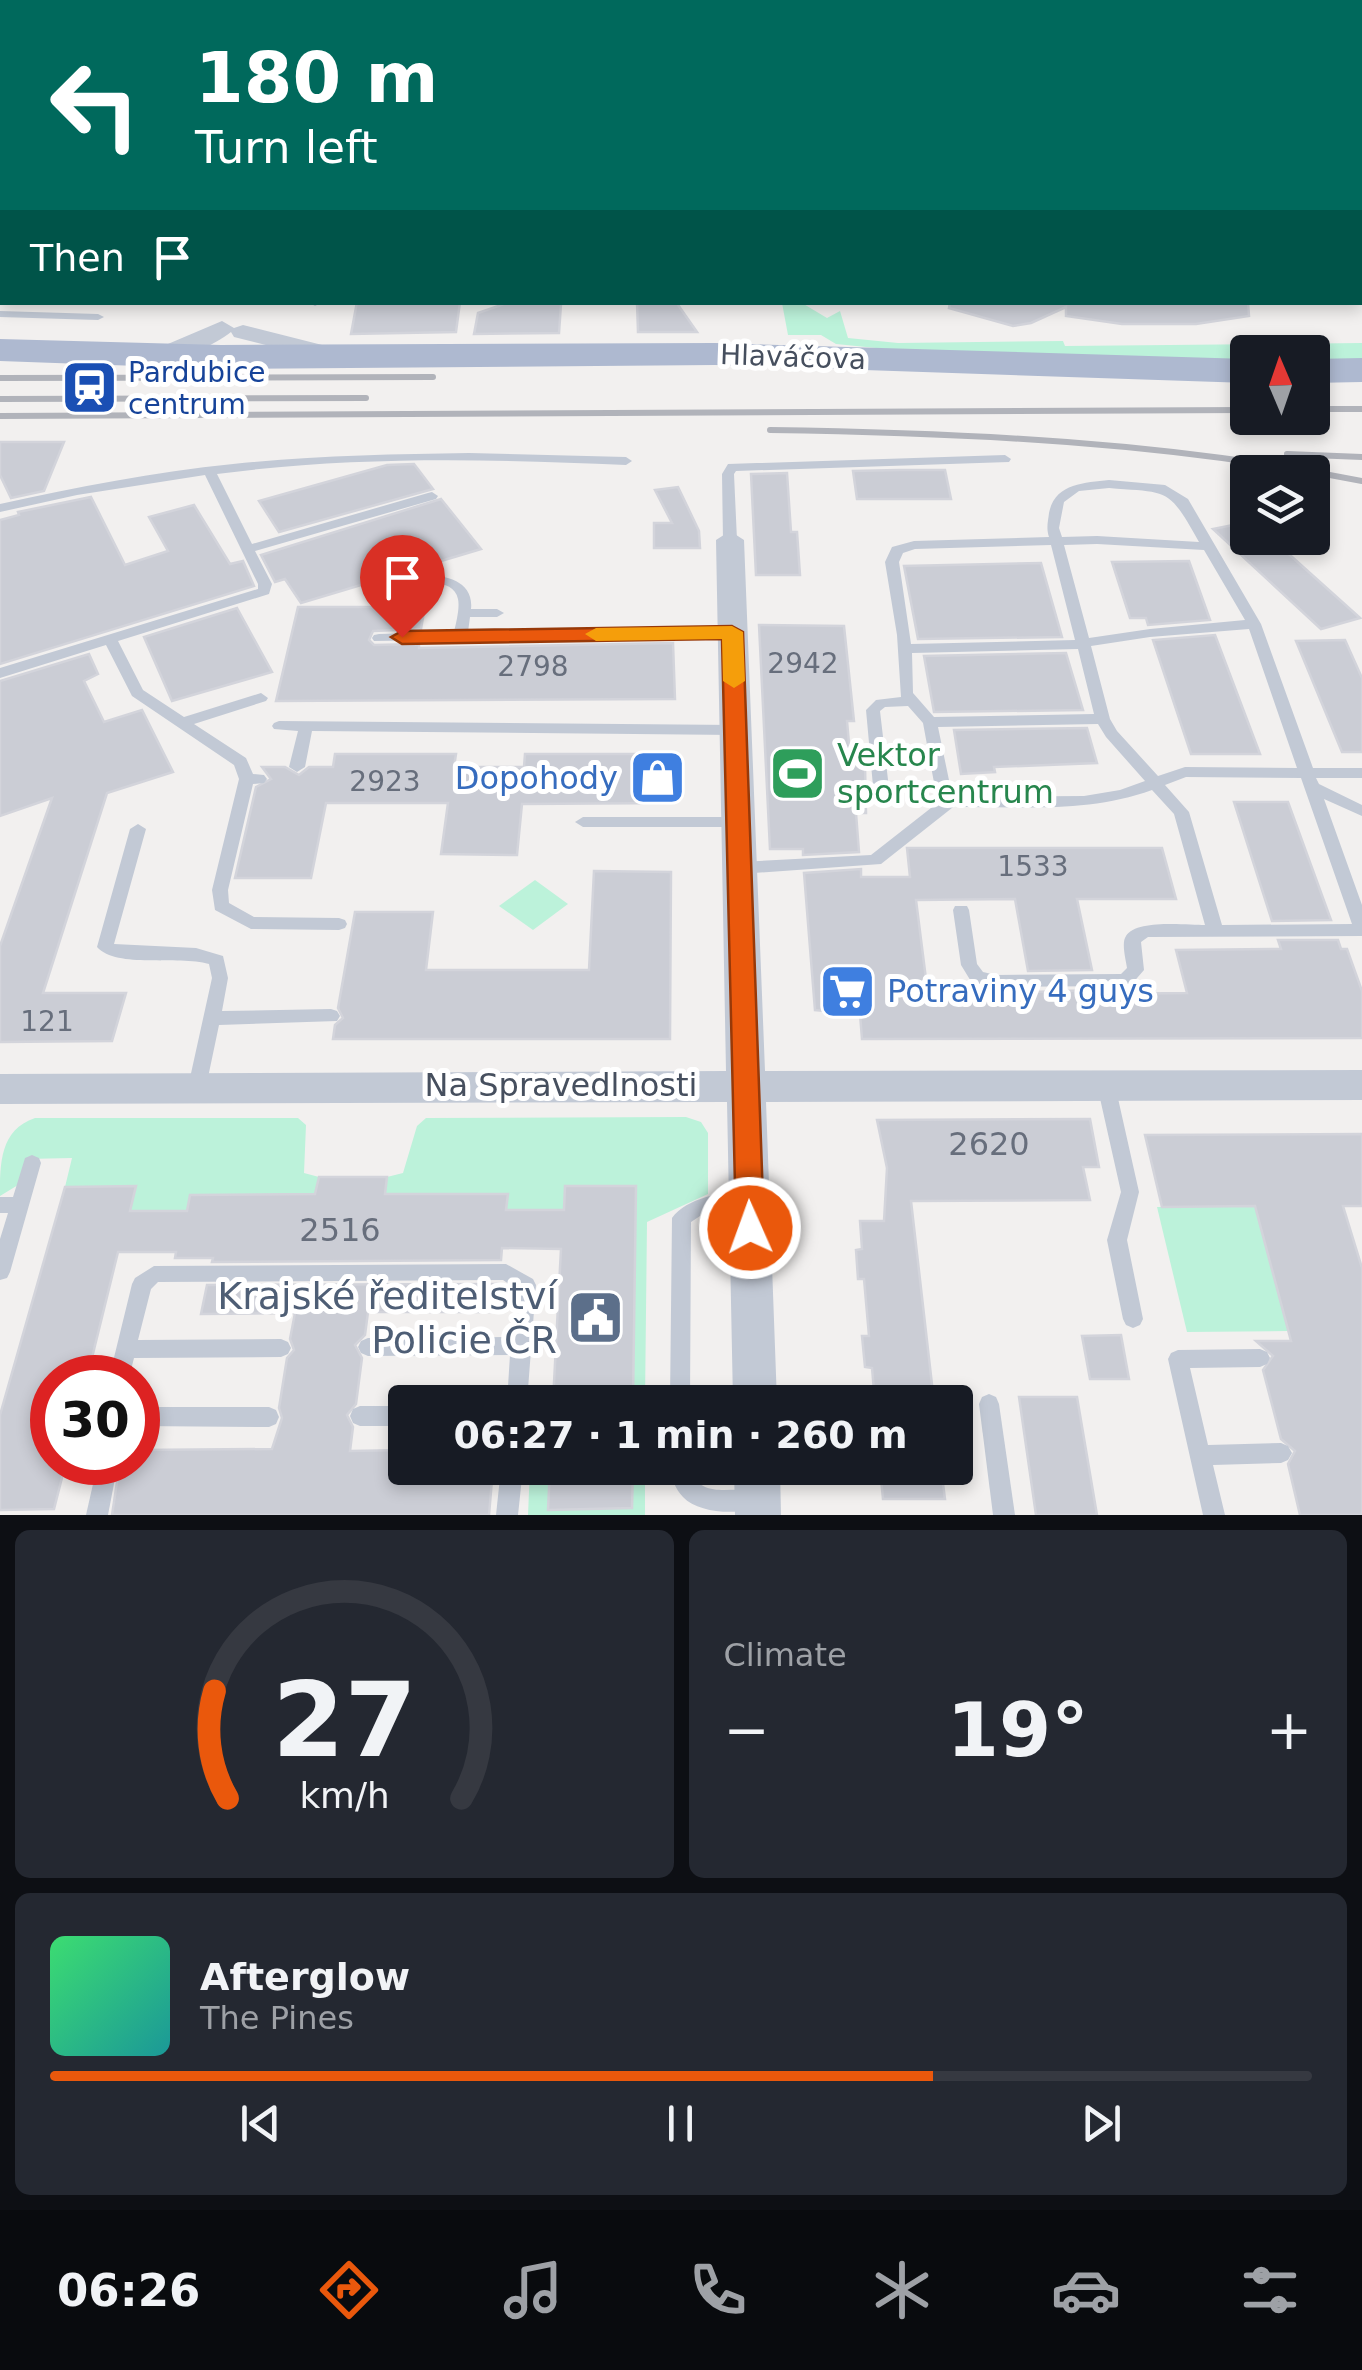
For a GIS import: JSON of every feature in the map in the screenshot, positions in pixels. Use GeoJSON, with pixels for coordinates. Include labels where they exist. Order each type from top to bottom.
{"type":"FeatureCollection","features":[{"type":"Feature","properties":{"kind":"main road","name":"Hlaváčova"},"geometry":{"type":"LineString","coordinates":[[0,350],[154,355],[228,324],[338,356],[730,354],[1230,370]]}},
{"type":"Feature","properties":{"kind":"main road"},"geometry":{"type":"LineString","coordinates":[[1330,371],[1362,370]]}},
{"type":"Feature","properties":{"kind":"street"},"geometry":{"type":"LineString","coordinates":[[730,540],[755,1385]]}},
{"type":"Feature","properties":{"kind":"street","name":"Na Spravedlnosti"},"geometry":{"type":"LineString","coordinates":[[0,1088],[1362,1084]]}},
{"type":"Feature","properties":{"kind":"lane"},"geometry":{"type":"LineString","coordinates":[[0,314],[98,317]]}},
{"type":"Feature","properties":{"kind":"lane"},"geometry":{"type":"LineString","coordinates":[[0,508],[86,488],[210,472],[418,454],[626,461]]}},
{"type":"Feature","properties":{"kind":"lane"},"geometry":{"type":"LineString","coordinates":[[730,540],[728,474],[732,467],[1004,460]]}},
{"type":"Feature","properties":{"kind":"lane"},"geometry":{"type":"LineString","coordinates":[[0,673],[264,591],[265,584],[210,472]]}},
{"type":"Feature","properties":{"kind":"lane"},"geometry":{"type":"LineString","coordinates":[[961,910],[969,965],[975,975],[986,980],[1125,980],[1136,970],[1132,940],[1138,932],[1362,929],[1254,624],[1210,546],[1172,492],[1109,484],[1076,488],[1062,496],[1053,518],[1056,541],[1102,720],[1181,812],[1215,930]]}},
{"type":"Feature","properties":{"kind":"lane"},"geometry":{"type":"LineString","coordinates":[[248,548],[432,496]]}},
{"type":"Feature","properties":{"kind":"lane"},"geometry":{"type":"LineString","coordinates":[[954,798],[941,784],[930,722],[909,702],[892,562],[897,550],[914,544],[1056,541],[1210,546]]}},
{"type":"Feature","properties":{"kind":"lane"},"geometry":{"type":"LineString","coordinates":[[388,606],[399,588],[434,579],[460,588],[464,613],[461,636]]}},
{"type":"Feature","properties":{"kind":"lane"},"geometry":{"type":"LineString","coordinates":[[464,613],[497,613]]}},
{"type":"Feature","properties":{"kind":"lane"},"geometry":{"type":"LineString","coordinates":[[905,650],[1083,644],[1150,632],[1254,624]]}},
{"type":"Feature","properties":{"kind":"lane"},"geometry":{"type":"LineString","coordinates":[[379,638],[732,632]]}},
{"type":"Feature","properties":{"kind":"lane"},"geometry":{"type":"LineString","coordinates":[[111,640],[137,693],[242,762],[253,779],[220,890],[221,906],[250,922],[339,924]]}},
{"type":"Feature","properties":{"kind":"lane"},"geometry":{"type":"LineString","coordinates":[[182,723],[261,698]]}},
{"type":"Feature","properties":{"kind":"lane"},"geometry":{"type":"LineString","coordinates":[[882,797],[873,710],[881,703],[909,702]]}},
{"type":"Feature","properties":{"kind":"lane"},"geometry":{"type":"LineString","coordinates":[[930,722],[1102,720]]}},
{"type":"Feature","properties":{"kind":"lane"},"geometry":{"type":"LineString","coordinates":[[279,726],[735,730]]}},
{"type":"Feature","properties":{"kind":"lane"},"geometry":{"type":"LineString","coordinates":[[297,767],[306,726]]}},
{"type":"Feature","properties":{"kind":"lane"},"geometry":{"type":"LineString","coordinates":[[739,868],[875,860],[954,798],[1092,800],[1196,772],[1310,781],[1362,774]]}},
{"type":"Feature","properties":{"kind":"lane"},"geometry":{"type":"LineString","coordinates":[[1310,781],[1362,811]]}},
{"type":"Feature","properties":{"kind":"lane"},"geometry":{"type":"LineString","coordinates":[[583,822],[738,822]]}},
{"type":"Feature","properties":{"kind":"lane"},"geometry":{"type":"LineString","coordinates":[[138,829],[105,947],[115,952],[213,958],[220,978],[197,1086]]}},
{"type":"Feature","properties":{"kind":"lane"},"geometry":{"type":"LineString","coordinates":[[212,1018],[331,1016]]}},
{"type":"Feature","properties":{"kind":"lane"},"geometry":{"type":"LineString","coordinates":[[1106,1085],[1130,1192],[1117,1240],[1133,1320]]}},
{"type":"Feature","properties":{"kind":"lane"},"geometry":{"type":"LineString","coordinates":[[0,1272],[10,1205],[32,1163]]}},
{"type":"Feature","properties":{"kind":"lane"},"geometry":{"type":"LineString","coordinates":[[680,1385],[682,1218],[694,1210],[749,1194]]}},
{"type":"Feature","properties":{"kind":"lane"},"geometry":{"type":"LineString","coordinates":[[124,1355],[142,1284],[163,1272],[506,1272],[524,1279],[526,1285],[519,1385]]}},
{"type":"Feature","properties":{"kind":"lane"},"geometry":{"type":"LineString","coordinates":[[368,1347],[522,1346]]}},
{"type":"Feature","properties":{"kind":"lane"},"geometry":{"type":"LineString","coordinates":[[125,1349],[281,1348]]}},
{"type":"Feature","properties":{"kind":"lane"},"geometry":{"type":"LineString","coordinates":[[1214,1515],[1178,1359],[1260,1358]]}},
{"type":"Feature","properties":{"kind":"lane"},"geometry":{"type":"LineString","coordinates":[[989,1404],[1004,1515]]}},
{"type":"Feature","properties":{"kind":"lane"},"geometry":{"type":"LineString","coordinates":[[360,1416],[388,1416]]}},
{"type":"Feature","properties":{"kind":"lane"},"geometry":{"type":"LineString","coordinates":[[160,1417],[269,1417]]}},
{"type":"Feature","properties":{"kind":"lane"},"geometry":{"type":"LineString","coordinates":[[1200,1455],[1281,1453]]}},
{"type":"Feature","properties":{"kind":"lane"},"geometry":{"type":"LineString","coordinates":[[97,1515],[103,1485]]}},
{"type":"Feature","properties":{"kind":"lane"},"geometry":{"type":"LineString","coordinates":[[507,1515],[510,1485]]}},
{"type":"Feature","properties":{"kind":"lane"},"geometry":{"type":"LineString","coordinates":[[685,1485],[698,1498],[758,1494]]}},
{"type":"Feature","properties":{"kind":"green space"},"geometry":{"type":"Polygon","coordinates":[[[782,305],[805,305],[827,318],[840,311],[848,338],[898,343],[1063,341],[1065,346],[1230,344],[1230,364],[966,357],[836,344],[821,335],[788,335],[782,305]]]}},
{"type":"Feature","properties":{"kind":"green space"},"geometry":{"type":"Polygon","coordinates":[[[1330,343],[1362,343],[1362,363],[1330,363],[1330,343]]]}},
{"type":"Feature","properties":{"kind":"green space"},"geometry":{"type":"Polygon","coordinates":[[[535,880],[568,904],[533,930],[499,906],[535,880]]]}},
{"type":"Feature","properties":{"kind":"green space"},"geometry":{"type":"Polygon","coordinates":[[[686,1117],[701,1122],[708,1133],[708,1194],[647,1222],[645,1385],[633,1385],[636,1186],[565,1186],[563,1210],[506,1210],[507,1194],[385,1194],[387,1177],[403,1173],[417,1126],[426,1118],[686,1117]]]}},
{"type":"Feature","properties":{"kind":"green space"},"geometry":{"type":"Polygon","coordinates":[[[35,1118],[298,1118],[306,1125],[304,1173],[319,1177],[315,1194],[191,1195],[187,1211],[130,1211],[135,1187],[65,1187],[72,1158],[26,1159],[18,1185],[0,1196],[4,1149],[23,1123],[35,1118]]]}},
{"type":"Feature","properties":{"kind":"green space"},"geometry":{"type":"Polygon","coordinates":[[[1157,1207],[1255,1207],[1288,1331],[1187,1332],[1157,1207]]]}},
{"type":"Feature","properties":{"kind":"green space"},"geometry":{"type":"Polygon","coordinates":[[[529,1485],[550,1485],[549,1510],[632,1508],[633,1485],[645,1485],[645,1515],[528,1515],[529,1485]]]}},
{"type":"Feature","properties":{"kind":"building"},"geometry":{"type":"Polygon","coordinates":[[[356,305],[460,305],[456,332],[351,334],[356,305]]]}},
{"type":"Feature","properties":{"kind":"building"},"geometry":{"type":"Polygon","coordinates":[[[501,305],[561,305],[559,333],[474,334],[478,313],[501,305]]]}},
{"type":"Feature","properties":{"kind":"building"},"geometry":{"type":"Polygon","coordinates":[[[637,305],[678,305],[697,332],[638,332],[637,305]]]}},
{"type":"Feature","properties":{"kind":"building"},"geometry":{"type":"Polygon","coordinates":[[[1248,305],[1249,316],[1196,324],[1122,324],[1066,316],[1066,307],[1031,323],[1013,326],[949,308],[1248,305]]]}},
{"type":"Feature","properties":{"kind":"building"},"geometry":{"type":"Polygon","coordinates":[[[0,442],[64,442],[44,491],[11,498],[0,475],[0,442]]]}},
{"type":"Feature","properties":{"kind":"building"},"geometry":{"type":"Polygon","coordinates":[[[414,464],[433,489],[279,532],[259,501],[387,465],[414,464]]]}},
{"type":"Feature","properties":{"kind":"building"},"geometry":{"type":"Polygon","coordinates":[[[945,470],[951,499],[857,499],[853,471],[945,470]]]}},
{"type":"Feature","properties":{"kind":"building"},"geometry":{"type":"Polygon","coordinates":[[[787,473],[791,532],[797,532],[800,575],[756,575],[751,474],[787,473]]]}},
{"type":"Feature","properties":{"kind":"building"},"geometry":{"type":"Polygon","coordinates":[[[678,487],[699,531],[700,548],[654,548],[654,523],[672,523],[655,490],[678,487]]]}},
{"type":"Feature","properties":{"kind":"building"},"geometry":{"type":"Polygon","coordinates":[[[91,497],[125,565],[168,551],[149,517],[194,505],[230,564],[243,561],[254,586],[0,664],[0,520],[19,515],[18,512],[91,497]]]}},
{"type":"Feature","properties":{"kind":"building"},"geometry":{"type":"Polygon","coordinates":[[[441,499],[481,549],[301,603],[285,579],[275,582],[261,555],[441,499]]]}},
{"type":"Feature","properties":{"kind":"building"},"geometry":{"type":"Polygon","coordinates":[[[1230,526],[1230,545],[1213,529],[1230,526]]]}},
{"type":"Feature","properties":{"kind":"building"},"geometry":{"type":"Polygon","coordinates":[[[1241,555],[1290,555],[1360,618],[1321,629],[1241,555]]]}},
{"type":"Feature","properties":{"kind":"building"},"geometry":{"type":"Polygon","coordinates":[[[1189,561],[1210,620],[1148,625],[1146,618],[1130,618],[1112,562],[1189,561]]]}},
{"type":"Feature","properties":{"kind":"building"},"geometry":{"type":"Polygon","coordinates":[[[1041,563],[1062,637],[918,639],[904,566],[1041,563]]]}},
{"type":"Feature","properties":{"kind":"building"},"geometry":{"type":"Polygon","coordinates":[[[425,606],[421,629],[373,631],[369,640],[374,645],[419,644],[419,648],[673,643],[675,699],[276,701],[298,607],[378,607],[389,615],[399,607],[425,606]]]}},
{"type":"Feature","properties":{"kind":"building"},"geometry":{"type":"Polygon","coordinates":[[[237,608],[272,672],[172,701],[144,637],[237,608]]]}},
{"type":"Feature","properties":{"kind":"building"},"geometry":{"type":"Polygon","coordinates":[[[759,625],[844,626],[854,721],[847,721],[851,766],[865,766],[866,813],[856,813],[859,852],[803,855],[803,849],[770,849],[759,625]]]}},
{"type":"Feature","properties":{"kind":"building"},"geometry":{"type":"Polygon","coordinates":[[[1215,635],[1260,754],[1191,754],[1153,640],[1215,635]]]}},
{"type":"Feature","properties":{"kind":"building"},"geometry":{"type":"Polygon","coordinates":[[[1345,640],[1362,678],[1362,752],[1342,752],[1296,641],[1345,640]]]}},
{"type":"Feature","properties":{"kind":"building"},"geometry":{"type":"Polygon","coordinates":[[[1066,653],[1083,710],[934,712],[924,656],[1066,653]]]}},
{"type":"Feature","properties":{"kind":"building"},"geometry":{"type":"Polygon","coordinates":[[[89,654],[98,674],[84,681],[104,722],[142,710],[173,772],[107,793],[43,993],[126,993],[112,1041],[0,1042],[0,946],[52,798],[0,816],[0,681],[89,654]]]}},
{"type":"Feature","properties":{"kind":"building"},"geometry":{"type":"Polygon","coordinates":[[[1087,728],[1097,763],[994,767],[995,772],[961,774],[954,730],[1087,728]]]}},
{"type":"Feature","properties":{"kind":"building"},"geometry":{"type":"Polygon","coordinates":[[[335,754],[456,754],[454,767],[524,767],[525,754],[671,754],[672,803],[522,804],[517,855],[441,854],[448,803],[326,803],[311,878],[235,878],[256,787],[271,779],[262,767],[285,767],[299,775],[309,767],[333,767],[335,754]]]}},
{"type":"Feature","properties":{"kind":"building"},"geometry":{"type":"Polygon","coordinates":[[[1234,802],[1288,802],[1331,920],[1272,921],[1234,802]]]}},
{"type":"Feature","properties":{"kind":"building"},"geometry":{"type":"Polygon","coordinates":[[[907,848],[1162,848],[1176,899],[1077,899],[1092,970],[1028,971],[1015,899],[916,900],[928,995],[1096,990],[1097,994],[1187,993],[1176,950],[1281,949],[1278,940],[1338,940],[1341,949],[1347,949],[1362,991],[1362,1038],[862,1039],[860,1014],[815,1010],[804,873],[861,869],[861,877],[910,877],[907,848]]]}},
{"type":"Feature","properties":{"kind":"building"},"geometry":{"type":"Polygon","coordinates":[[[594,871],[671,872],[670,1039],[333,1039],[335,1025],[343,1018],[338,1008],[355,912],[433,912],[426,970],[589,970],[594,871]]]}},
{"type":"Feature","properties":{"kind":"building"},"geometry":{"type":"Polygon","coordinates":[[[1090,1119],[1099,1167],[1083,1167],[1090,1200],[911,1201],[932,1385],[874,1385],[872,1368],[865,1367],[862,1336],[869,1336],[864,1279],[858,1279],[856,1250],[862,1249],[860,1221],[884,1221],[887,1168],[877,1120],[1090,1119]]]}},
{"type":"Feature","properties":{"kind":"building"},"geometry":{"type":"Polygon","coordinates":[[[1362,1134],[1362,1206],[1343,1206],[1362,1268],[1362,1515],[1300,1515],[1288,1464],[1295,1451],[1281,1439],[1263,1370],[1273,1356],[1256,1341],[1291,1341],[1255,1206],[1162,1207],[1145,1135],[1362,1134]]]}},
{"type":"Feature","properties":{"kind":"building","name":"Krajské ředitelství Policie ČR"},"geometry":{"type":"Polygon","coordinates":[[[319,1177],[387,1177],[385,1194],[508,1194],[506,1210],[564,1210],[565,1186],[636,1186],[633,1385],[554,1385],[561,1249],[502,1248],[501,1260],[212,1262],[213,1258],[175,1258],[176,1252],[118,1252],[93,1355],[30,1355],[30,1485],[60,1485],[54,1509],[0,1510],[0,1415],[65,1187],[136,1186],[130,1211],[187,1211],[190,1195],[315,1194],[319,1177]]]}},
{"type":"Feature","properties":{"kind":"building"},"geometry":{"type":"Polygon","coordinates":[[[499,1284],[498,1312],[368,1312],[365,1335],[355,1345],[362,1358],[356,1404],[347,1415],[353,1427],[350,1451],[388,1450],[388,1485],[492,1485],[489,1515],[112,1515],[117,1485],[160,1485],[160,1450],[272,1449],[282,1418],[279,1408],[287,1358],[294,1350],[290,1339],[295,1313],[201,1314],[207,1285],[499,1284]]]}},
{"type":"Feature","properties":{"kind":"building"},"geometry":{"type":"Polygon","coordinates":[[[1121,1335],[1129,1379],[1090,1379],[1082,1336],[1121,1335]]]}},
{"type":"Feature","properties":{"kind":"building"},"geometry":{"type":"Polygon","coordinates":[[[1019,1397],[1077,1397],[1097,1515],[1036,1515],[1019,1397]]]}},
{"type":"Feature","properties":{"kind":"building"},"geometry":{"type":"Polygon","coordinates":[[[549,1485],[633,1485],[632,1508],[548,1510],[549,1485]]]}},
{"type":"Feature","properties":{"kind":"building"},"geometry":{"type":"Polygon","coordinates":[[[882,1485],[943,1485],[945,1499],[883,1499],[882,1485]]]}},
{"type":"Feature","properties":{"kind":"railway"},"geometry":{"type":"LineString","coordinates":[[0,378],[433,377]]}},
{"type":"Feature","properties":{"kind":"railway"},"geometry":{"type":"LineString","coordinates":[[0,399],[366,398]]}},
{"type":"Feature","properties":{"kind":"railway"},"geometry":{"type":"LineString","coordinates":[[1330,409],[1362,409]]}},
{"type":"Feature","properties":{"kind":"railway"},"geometry":{"type":"LineString","coordinates":[[0,416],[1230,410]]}},
{"type":"Feature","properties":{"kind":"railway"},"geometry":{"type":"LineString","coordinates":[[770,430],[1067,442],[1215,457],[1362,481]]}},
{"type":"Feature","properties":{"kind":"railway"},"geometry":{"type":"LineString","coordinates":[[1287,454],[1362,457]]}},
{"type":"Feature","properties":{"kind":"slow traffic"},"geometry":{"type":"LineString","coordinates":[[596,634],[732,632],[734,681]]}},
{"type":"Feature","properties":{"kind":"place","name":"Pardubice centrum"},"geometry":{"type":"Point","coordinates":[89,388]}},
{"type":"Feature","properties":{"kind":"place","name":"Vektor sportcentrum"},"geometry":{"type":"Point","coordinates":[798,773]}},
{"type":"Feature","properties":{"kind":"place","name":"Dopohody"},"geometry":{"type":"Point","coordinates":[657,778]}},
{"type":"Feature","properties":{"kind":"place","name":"Potraviny 4 guys"},"geometry":{"type":"Point","coordinates":[848,991]}},
{"type":"Feature","properties":{"kind":"place","name":"Krajské ředitelství Policie ČR"},"geometry":{"type":"Point","coordinates":[596,1318]}},
{"type":"Feature","properties":{"kind":"route"},"geometry":{"type":"LineString","coordinates":[[402,637],[732,632],[750,1228]]}}]}
